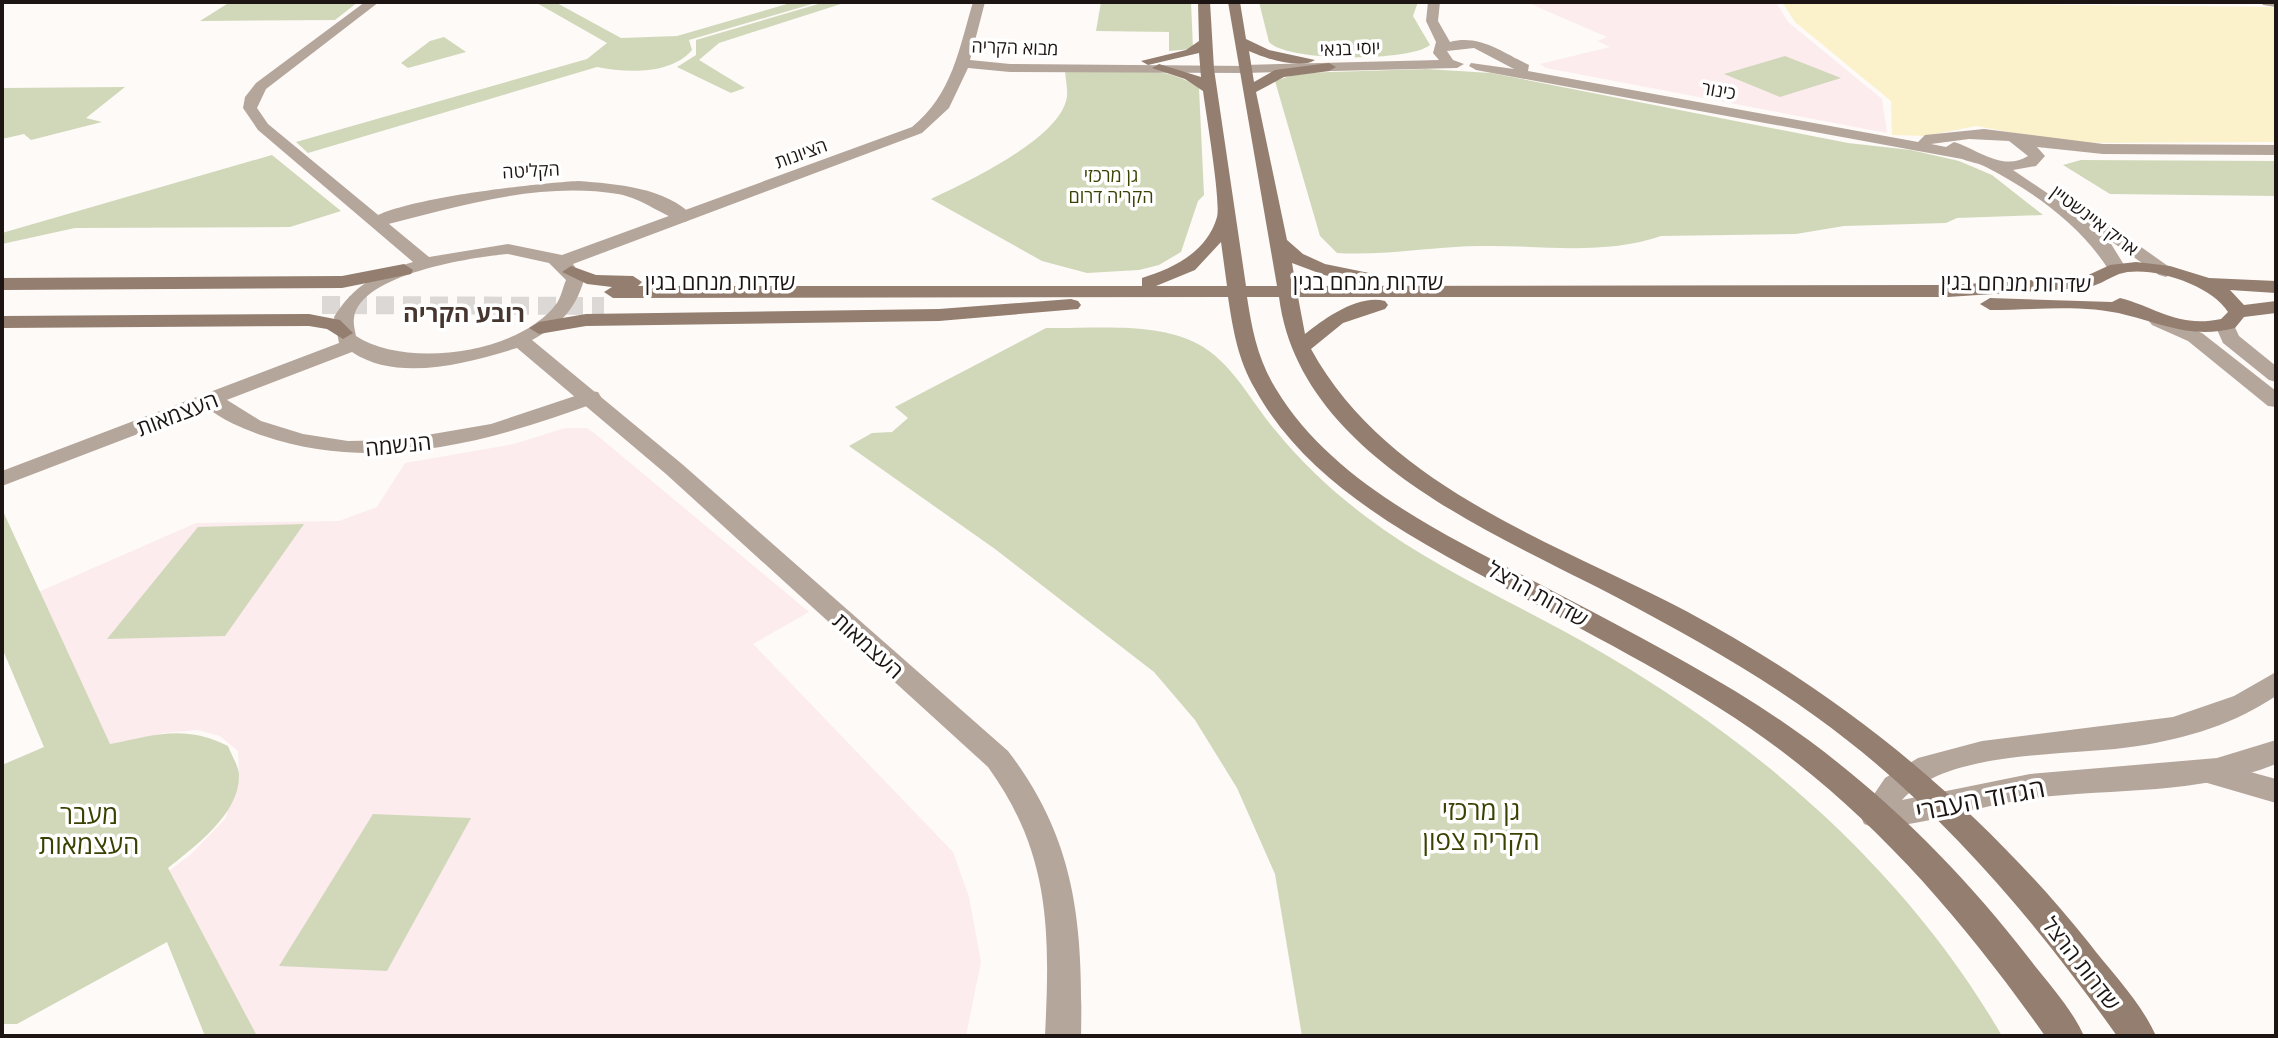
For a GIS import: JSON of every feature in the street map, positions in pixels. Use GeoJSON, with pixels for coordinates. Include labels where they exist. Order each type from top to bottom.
{"type":"FeatureCollection","features":[{"type":"Feature","properties":{"kind":"main road","name":"שדרות הרצל"},"geometry":{"type":"LineString","coordinates":[[1204,2],[1206,65],[1237,297],[1247,350],[1263,388],[1312,446],[1366,494],[1416,527],[1738,705],[1816,760],[1951,889],[2023,976],[2066,1036]]}},
{"type":"Feature","properties":{"kind":"main road","name":"שדרות הרצל"},"geometry":{"type":"LineString","coordinates":[[1234,2],[1243,66],[1301,348],[1361,430],[1421,481],[1774,675],[1825,708],[1944,807],[2051,922],[2138,1036]]}},
{"type":"Feature","properties":{"kind":"main road"},"geometry":{"type":"LineString","coordinates":[[1240,41],[1266,54],[1326,64]]}},
{"type":"Feature","properties":{"kind":"main road"},"geometry":{"type":"LineString","coordinates":[[1154,65],[1190,53],[1205,43]]}},
{"type":"Feature","properties":{"kind":"main road"},"geometry":{"type":"LineString","coordinates":[[1248,91],[1280,73],[1326,64]]}},
{"type":"Feature","properties":{"kind":"main road"},"geometry":{"type":"LineString","coordinates":[[1154,65],[1190,76],[1209,89]]}},
{"type":"Feature","properties":{"kind":"main road"},"geometry":{"type":"LineString","coordinates":[[1122,290],[1194,264],[1210,249],[1227,214]]}},
{"type":"Feature","properties":{"kind":"main road"},"geometry":{"type":"LineString","coordinates":[[1278,241],[1304,262],[1326,271],[1460,291]]}},
{"type":"Feature","properties":{"kind":"main road"},"geometry":{"type":"LineString","coordinates":[[566,267],[607,281],[906,282],[1007,290]]}},
{"type":"Feature","properties":{"kind":"main road"},"geometry":{"type":"LineString","coordinates":[[2,284],[342,282],[404,270]]}},
{"type":"Feature","properties":{"kind":"main road","name":"שדרות מנחם בגין"},"geometry":{"type":"LineString","coordinates":[[1237,297],[1122,290],[1007,290],[608,299],[1071,305],[1460,291],[1948,291],[2048,286],[2109,273],[2166,271],[2199,281]]}},
{"type":"Feature","properties":{"kind":"main road"},"geometry":{"type":"LineString","coordinates":[[2109,273],[2106,293],[2132,310],[2159,321],[2196,327],[2276,307]]}},
{"type":"Feature","properties":{"kind":"main road"},"geometry":{"type":"LineString","coordinates":[[2199,281],[2233,287],[2276,287]]}},
{"type":"Feature","properties":{"kind":"main road"},"geometry":{"type":"LineString","coordinates":[[2199,281],[2230,300],[2231,319]]}},
{"type":"Feature","properties":{"kind":"main road"},"geometry":{"type":"LineString","coordinates":[[2,294],[327,299],[2,308]]}},
{"type":"Feature","properties":{"kind":"main road","name":"שדרות מנחם בגין"},"geometry":{"type":"LineString","coordinates":[[1289,297],[1378,305],[2074,304],[2132,310]]}},
{"type":"Feature","properties":{"kind":"main road"},"geometry":{"type":"LineString","coordinates":[[529,334],[586,320],[939,315],[1071,305]]}},
{"type":"Feature","properties":{"kind":"main road"},"geometry":{"type":"LineString","coordinates":[[1301,348],[1336,319],[1378,305]]}},
{"type":"Feature","properties":{"kind":"main road"},"geometry":{"type":"LineString","coordinates":[[2,322],[309,320],[333,324],[347,339]]}},
{"type":"Feature","properties":{"kind":"street"},"geometry":{"type":"LineString","coordinates":[[373,2],[261,86],[249,103],[252,114],[263,127],[424,262]]}},
{"type":"Feature","properties":{"kind":"street","name":"הציונות"},"geometry":{"type":"LineString","coordinates":[[566,267],[685,217],[917,130],[943,108],[953,89],[979,2]]}},
{"type":"Feature","properties":{"kind":"street"},"geometry":{"type":"LineString","coordinates":[[1434,2],[1431,15],[1442,57],[1457,64]]}},
{"type":"Feature","properties":{"kind":"street"},"geometry":{"type":"LineString","coordinates":[[1446,2],[1440,14],[1444,25],[1478,45]]}},
{"type":"Feature","properties":{"kind":"street"},"geometry":{"type":"LineString","coordinates":[[2267,2],[2276,3]]}},
{"type":"Feature","properties":{"kind":"street"},"geometry":{"type":"LineString","coordinates":[[967,40],[983,54],[1012,64]]}},
{"type":"Feature","properties":{"kind":"street","name":"יוסי בנאי"},"geometry":{"type":"LineString","coordinates":[[1326,64],[1416,56],[1478,45]]}},
{"type":"Feature","properties":{"kind":"street","name":"כינור"},"geometry":{"type":"LineString","coordinates":[[1478,45],[1497,51],[1501,58],[1522,68],[1583,86]]}},
{"type":"Feature","properties":{"kind":"street"},"geometry":{"type":"LineString","coordinates":[[1476,66],[1491,65],[1501,58]]}},
{"type":"Feature","properties":{"kind":"street","name":"מבוא הקריה"},"geometry":{"type":"LineString","coordinates":[[962,63],[1243,66]]}},
{"type":"Feature","properties":{"kind":"street"},"geometry":{"type":"LineString","coordinates":[[953,89],[975,76],[1012,64]]}},
{"type":"Feature","properties":{"kind":"street","name":"יוסי בנאי"},"geometry":{"type":"LineString","coordinates":[[1243,66],[1476,66]]}},
{"type":"Feature","properties":{"kind":"street","name":"כינור"},"geometry":{"type":"LineString","coordinates":[[1476,66],[1972,158]]}},
{"type":"Feature","properties":{"kind":"street","name":"כינור"},"geometry":{"type":"LineString","coordinates":[[1847,134],[1910,140],[1976,133],[2011,139]]}},
{"type":"Feature","properties":{"kind":"street"},"geometry":{"type":"LineString","coordinates":[[1954,137],[1951,144],[1972,158],[2007,165],[2033,162],[2057,153],[2103,149],[2276,150]]}},
{"type":"Feature","properties":{"kind":"street"},"geometry":{"type":"LineString","coordinates":[[2011,139],[2103,149]]}},
{"type":"Feature","properties":{"kind":"street","name":"אריק איינשטיין"},"geometry":{"type":"LineString","coordinates":[[2011,139],[2034,151],[2033,162],[2049,185],[2166,271]]}},
{"type":"Feature","properties":{"kind":"street","name":"אריק איינשטיין"},"geometry":{"type":"LineString","coordinates":[[1972,158],[2038,191],[2112,256],[2109,273]]}},
{"type":"Feature","properties":{"kind":"street","name":"הקליטה"},"geometry":{"type":"LineString","coordinates":[[376,222],[469,196],[547,188],[635,193],[660,199],[685,217]]}},
{"type":"Feature","properties":{"kind":"street"},"geometry":{"type":"LineString","coordinates":[[508,249],[542,254],[566,267],[574,289],[571,299],[529,334],[462,357],[423,362],[387,360],[347,339],[347,311],[356,300],[404,270],[424,262],[467,252],[508,249]]}},
{"type":"Feature","properties":{"kind":"street"},"geometry":{"type":"LineString","coordinates":[[2231,319],[2230,339],[2276,376]]}},
{"type":"Feature","properties":{"kind":"street"},"geometry":{"type":"LineString","coordinates":[[2159,321],[2195,337],[2276,401]]}},
{"type":"Feature","properties":{"kind":"street","name":"העצמאות"},"geometry":{"type":"LineString","coordinates":[[529,334],[590,397],[998,759],[1023,787],[1040,820],[1054,864],[1062,926],[1063,1036]]}},
{"type":"Feature","properties":{"kind":"street","name":"העצמאות"},"geometry":{"type":"LineString","coordinates":[[2,479],[211,400],[347,339]]}},
{"type":"Feature","properties":{"kind":"street","name":"הנשמה"},"geometry":{"type":"LineString","coordinates":[[211,400],[237,420],[263,432],[358,449],[479,433],[538,418],[590,397]]}},
{"type":"Feature","properties":{"kind":"street","name":"הגדוד העברי"},"geometry":{"type":"LineString","coordinates":[[1875,815],[1890,792],[1909,775],[1946,760],[2017,746],[2099,739],[2212,718],[2257,697],[2276,682]]}},
{"type":"Feature","properties":{"kind":"street","name":"הגדוד העברי"},"geometry":{"type":"LineString","coordinates":[[1875,815],[1914,814],[1980,794],[2035,785],[2207,772],[2256,761],[2276,752]]}},
{"type":"Feature","properties":{"kind":"street"},"geometry":{"type":"LineString","coordinates":[[2207,772],[2276,791]]}},
{"type":"Feature","properties":{"kind":"shaded area"},"geometry":{"type":"Polygon","coordinates":[[[1526,2],[1776,2],[1788,22],[1882,99],[1887,133],[1546,68],[1540,64],[1610,47],[1597,41],[1607,37],[1526,2]]]}},
{"type":"Feature","properties":{"kind":"shaded area"},"geometry":{"type":"Polygon","coordinates":[[[565,428],[587,428],[598,436],[809,612],[753,644],[953,852],[969,897],[981,962],[966,1036],[236,1036],[162,876],[190,855],[225,819],[239,777],[238,751],[220,736],[197,730],[164,733],[97,750],[36,593],[196,523],[339,521],[377,507],[405,463],[514,444],[565,428]]]}},
{"type":"Feature","properties":{"kind":"green space"},"geometry":{"type":"Polygon","coordinates":[[[230,2],[358,2],[335,20],[200,21],[230,2]]]}},
{"type":"Feature","properties":{"kind":"green space"},"geometry":{"type":"Polygon","coordinates":[[[535,2],[555,2],[621,38],[677,36],[794,2],[819,2],[689,40],[692,50],[683,58],[660,68],[634,71],[597,67],[308,153],[296,142],[587,59],[607,43],[535,2]]]}},
{"type":"Feature","properties":{"kind":"green space"},"geometry":{"type":"Polygon","coordinates":[[[825,2],[847,2],[719,43],[699,60],[745,88],[731,93],[677,67],[696,55],[696,40],[825,2]]]}},
{"type":"Feature","properties":{"kind":"green space"},"geometry":{"type":"Polygon","coordinates":[[[1101,2],[1191,2],[1193,49],[1169,51],[1169,32],[1096,31],[1101,2]]]}},
{"type":"Feature","properties":{"kind":"green space"},"geometry":{"type":"Polygon","coordinates":[[[1259,2],[1418,2],[1413,16],[1430,45],[1418,51],[1375,57],[1322,56],[1280,49],[1269,42],[1259,2]]]}},
{"type":"Feature","properties":{"kind":"green space"},"geometry":{"type":"Polygon","coordinates":[[[444,37],[466,52],[408,68],[401,63],[430,41],[444,37]]]}},
{"type":"Feature","properties":{"kind":"green space"},"geometry":{"type":"Polygon","coordinates":[[[1785,56],[1841,78],[1780,97],[1724,74],[1785,56]]]}},
{"type":"Feature","properties":{"kind":"green space","name":"גן מרכזי הקריה דרום"},"geometry":{"type":"Polygon","coordinates":[[[1065,69],[1152,71],[1168,74],[1199,88],[1204,195],[1198,201],[1181,252],[1159,265],[1139,270],[1087,273],[1042,261],[931,199],[1008,159],[1045,131],[1059,116],[1066,101],[1065,69]]]}},
{"type":"Feature","properties":{"kind":"green space"},"geometry":{"type":"Polygon","coordinates":[[[1426,69],[1491,73],[1848,143],[1911,150],[1959,161],[1992,175],[2043,215],[1957,218],[1946,223],[1844,226],[1796,234],[1661,236],[1598,248],[1471,246],[1337,253],[1320,236],[1275,81],[1299,73],[1426,69]]]}},
{"type":"Feature","properties":{"kind":"green space"},"geometry":{"type":"Polygon","coordinates":[[[125,87],[86,118],[102,122],[31,140],[24,134],[2,139],[2,88],[125,87]]]}},
{"type":"Feature","properties":{"kind":"green space"},"geometry":{"type":"Polygon","coordinates":[[[272,155],[341,211],[290,227],[75,228],[2,244],[2,233],[272,155]]]}},
{"type":"Feature","properties":{"kind":"green space"},"geometry":{"type":"Polygon","coordinates":[[[2081,160],[2276,161],[2276,196],[2110,194],[2063,165],[2081,160]]]}},
{"type":"Feature","properties":{"kind":"green space","name":"גן מרכזי הקריה צפון"},"geometry":{"type":"Polygon","coordinates":[[[1046,328],[1143,329],[1198,344],[1231,372],[1296,454],[1329,487],[1365,516],[1423,555],[1606,655],[1722,731],[1829,820],[1878,870],[1924,922],[2002,1036],[1302,1036],[1275,874],[1237,788],[1195,720],[1154,672],[995,549],[849,446],[872,433],[892,432],[908,418],[895,407],[1046,328]]]}},
{"type":"Feature","properties":{"kind":"green space","name":"מעבר העצמאות"},"geometry":{"type":"Polygon","coordinates":[[[2,509],[110,744],[183,733],[228,746],[239,775],[232,803],[214,828],[168,868],[257,1036],[205,1036],[167,942],[17,1024],[2,1024],[2,765],[44,747],[2,648],[2,509]]]}},
{"type":"Feature","properties":{"kind":"green space"},"geometry":{"type":"Polygon","coordinates":[[[304,524],[225,636],[107,639],[198,527],[304,524]]]}},
{"type":"Feature","properties":{"kind":"green space"},"geometry":{"type":"Polygon","coordinates":[[[373,814],[471,818],[387,971],[279,966],[373,814]]]}},
{"type":"Feature","properties":{"kind":"sand"},"geometry":{"type":"Polygon","coordinates":[[[1782,2],[2276,7],[2276,142],[2069,143],[1976,126],[1926,136],[1892,135],[1891,101],[1795,22],[1782,2]]]}},
{"type":"Feature","properties":{"kind":"tunnel"},"geometry":{"type":"LineString","coordinates":[[322,305],[604,306]]}},
{"type":"Feature","properties":{"kind":"district","name":"רובע הקריה"},"geometry":{"type":"Point","coordinates":[464,312]}}]}
